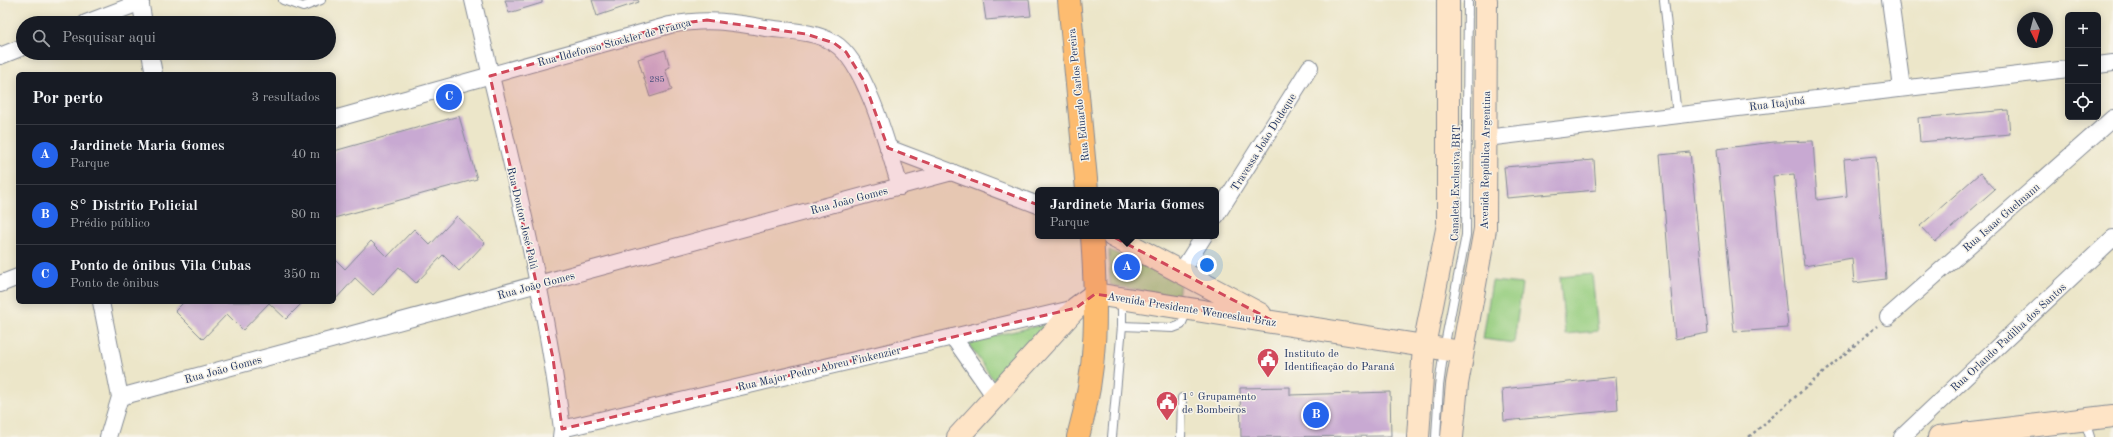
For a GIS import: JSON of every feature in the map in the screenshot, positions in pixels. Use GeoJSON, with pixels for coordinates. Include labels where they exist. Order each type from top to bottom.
{"type":"FeatureCollection","features":[{"type":"Feature","properties":{"kind":"main road","name":"Rua Eduardo Carlos Pereira"},"geometry":{"type":"LineString","coordinates":[[1069,0],[1088,187]]}},
{"type":"Feature","properties":{"kind":"main road"},"geometry":{"type":"LineString","coordinates":[[1078,437],[1092,381],[1096,330],[1092,239]]}},
{"type":"Feature","properties":{"kind":"street","name":"Rua Doutor José Palú"},"geometry":{"type":"LineString","coordinates":[[472,0],[538,284],[553,358],[562,433]]}},
{"type":"Feature","properties":{"kind":"street","name":"Avenida República Argentina"},"geometry":{"type":"LineString","coordinates":[[1448,0],[1448,224],[1443,349],[1454,411],[1452,437]]}},
{"type":"Feature","properties":{"kind":"street","name":"Avenida República Argentina"},"geometry":{"type":"LineString","coordinates":[[1418,437],[1443,349],[1485,229],[1486,0]]}},
{"type":"Feature","properties":{"kind":"street"},"geometry":{"type":"LineString","coordinates":[[1890,0],[1902,88]]}},
{"type":"Feature","properties":{"kind":"street"},"geometry":{"type":"LineString","coordinates":[[103,16],[140,1],[143,16]]}},
{"type":"Feature","properties":{"kind":"street","name":"Rua Ildefonso Stockler de França"},"geometry":{"type":"LineString","coordinates":[[336,118],[691,21],[721,21],[806,34],[834,43],[846,52],[856,65],[864,81],[900,186]]}},
{"type":"Feature","properties":{"kind":"street"},"geometry":{"type":"LineString","coordinates":[[0,56],[16,50]]}},
{"type":"Feature","properties":{"kind":"street"},"geometry":{"type":"LineString","coordinates":[[151,60],[154,72]]}},
{"type":"Feature","properties":{"kind":"street"},"geometry":{"type":"LineString","coordinates":[[2101,65],[2113,63]]}},
{"type":"Feature","properties":{"kind":"street","name":"Travessa João Dudeque"},"geometry":{"type":"LineString","coordinates":[[1219,211],[1310,67]]}},
{"type":"Feature","properties":{"kind":"street","name":"Rua Itajubá"},"geometry":{"type":"LineString","coordinates":[[1486,138],[2065,69]]}},
{"type":"Feature","properties":{"kind":"street","name":"Rua Isaac Guelmann"},"geometry":{"type":"LineString","coordinates":[[1888,317],[2113,118]]}},
{"type":"Feature","properties":{"kind":"street"},"geometry":{"type":"LineString","coordinates":[[888,148],[1035,204]]}},
{"type":"Feature","properties":{"kind":"street","name":"Rua João Gomes"},"geometry":{"type":"LineString","coordinates":[[120,397],[952,172]]}},
{"type":"Feature","properties":{"kind":"street","name":"Rua Orlando Padilha dos Santos"},"geometry":{"type":"LineString","coordinates":[[1902,437],[2113,238]]}},
{"type":"Feature","properties":{"kind":"street"},"geometry":{"type":"LineString","coordinates":[[1119,239],[1275,322]]}},
{"type":"Feature","properties":{"kind":"street"},"geometry":{"type":"LineString","coordinates":[[1181,272],[1202,239]]}},
{"type":"Feature","properties":{"kind":"street"},"geometry":{"type":"LineString","coordinates":[[0,284],[16,278]]}},
{"type":"Feature","properties":{"kind":"street","name":"Avenida Presidente Wenceslau Braz"},"geometry":{"type":"LineString","coordinates":[[958,437],[1076,308],[1095,294],[1443,349]]}},
{"type":"Feature","properties":{"kind":"street"},"geometry":{"type":"LineString","coordinates":[[102,304],[120,397],[108,437]]}},
{"type":"Feature","properties":{"kind":"street","name":"Rua Major Pedro Abreu Finkenzier"},"geometry":{"type":"LineString","coordinates":[[562,433],[1076,308]]}},
{"type":"Feature","properties":{"kind":"street"},"geometry":{"type":"LineString","coordinates":[[952,337],[995,396]]}},
{"type":"Feature","properties":{"kind":"street"},"geometry":{"type":"LineString","coordinates":[[1939,437],[2087,428],[2113,416]]}},
{"type":"Feature","properties":{"kind":"lane"},"geometry":{"type":"LineString","coordinates":[[283,0],[303,7],[321,0]]}},
{"type":"Feature","properties":{"kind":"lane","name":"Canaleta Exclusiva BRT"},"geometry":{"type":"LineString","coordinates":[[1436,437],[1443,349],[1466,235],[1468,0]]}},
{"type":"Feature","properties":{"kind":"lane"},"geometry":{"type":"LineString","coordinates":[[1664,0],[1677,115]]}},
{"type":"Feature","properties":{"kind":"lane"},"geometry":{"type":"LineString","coordinates":[[1112,437],[1122,326],[1122,298]]}},
{"type":"Feature","properties":{"kind":"lane"},"geometry":{"type":"LineString","coordinates":[[1122,326],[1173,328],[1181,326],[1188,308]]}},
{"type":"Feature","properties":{"kind":"lane"},"geometry":{"type":"LineString","coordinates":[[1180,437],[1182,398]]}},
{"type":"Feature","properties":{"kind":"path"},"geometry":{"type":"LineString","coordinates":[[1749,437],[1888,317]]}},
{"type":"Feature","properties":{"kind":"highlighted area"},"geometry":{"type":"Polygon","coordinates":[[[707,20],[806,34],[834,43],[846,52],[864,81],[888,148],[1091,225],[1275,322],[1095,294],[1076,308],[562,429],[553,358],[490,76],[670,25],[707,20]]]}},
{"type":"Feature","properties":{"kind":"green space"},"geometry":{"type":"Polygon","coordinates":[[[1109,250],[1180,283],[1178,297],[1110,285],[1109,250]]]}},
{"type":"Feature","properties":{"kind":"green space"},"geometry":{"type":"Polygon","coordinates":[[[1592,274],[1598,331],[1565,334],[1560,277],[1592,274]]]}},
{"type":"Feature","properties":{"kind":"green space"},"geometry":{"type":"Polygon","coordinates":[[[1492,281],[1522,284],[1514,343],[1483,339],[1492,281]]]}},
{"type":"Feature","properties":{"kind":"green space"},"geometry":{"type":"Polygon","coordinates":[[[1046,324],[995,382],[967,342],[1046,324]]]}},
{"type":"Feature","properties":{"kind":"building"},"geometry":{"type":"Polygon","coordinates":[[[505,0],[542,0],[542,3],[509,13],[505,0]]]}},
{"type":"Feature","properties":{"kind":"building"},"geometry":{"type":"Polygon","coordinates":[[[592,0],[638,0],[639,2],[597,16],[592,0]]]}},
{"type":"Feature","properties":{"kind":"building"},"geometry":{"type":"Polygon","coordinates":[[[983,0],[1029,0],[1031,16],[986,20],[983,0]]]}},
{"type":"Feature","properties":{"kind":"building"},"geometry":{"type":"Polygon","coordinates":[[[665,50],[670,67],[665,69],[672,90],[650,97],[638,59],[665,50]]]}},
{"type":"Feature","properties":{"kind":"building"},"geometry":{"type":"Polygon","coordinates":[[[2008,110],[2010,134],[1920,142],[1918,118],[2008,110]]]}},
{"type":"Feature","properties":{"kind":"building"},"geometry":{"type":"Polygon","coordinates":[[[459,116],[477,179],[336,217],[336,150],[459,116]]]}},
{"type":"Feature","properties":{"kind":"building"},"geometry":{"type":"Polygon","coordinates":[[[1813,141],[1817,200],[1847,196],[1844,159],[1876,156],[1886,279],[1854,283],[1852,258],[1804,266],[1794,174],[1773,176],[1788,328],[1734,332],[1717,149],[1774,142],[1813,141]]]}},
{"type":"Feature","properties":{"kind":"building"},"geometry":{"type":"Polygon","coordinates":[[[1690,152],[1708,333],[1675,339],[1660,155],[1690,152]]]}},
{"type":"Feature","properties":{"kind":"building"},"geometry":{"type":"Polygon","coordinates":[[[1594,160],[1596,190],[1507,198],[1504,167],[1594,160]]]}},
{"type":"Feature","properties":{"kind":"building"},"geometry":{"type":"Polygon","coordinates":[[[1980,173],[1995,189],[1935,242],[1920,226],[1980,173]]]}},
{"type":"Feature","properties":{"kind":"building"},"geometry":{"type":"Polygon","coordinates":[[[457,216],[485,243],[459,271],[443,255],[416,283],[399,267],[373,295],[355,278],[336,299],[336,260],[345,269],[371,241],[387,257],[414,229],[430,245],[457,216]]]}},
{"type":"Feature","properties":{"kind":"building"},"geometry":{"type":"Polygon","coordinates":[[[182,304],[268,304],[243,330],[227,314],[203,339],[175,311],[182,304]]]}},
{"type":"Feature","properties":{"kind":"building"},"geometry":{"type":"Polygon","coordinates":[[[270,304],[301,304],[286,319],[270,304]]]}},
{"type":"Feature","properties":{"kind":"building"},"geometry":{"type":"Polygon","coordinates":[[[1616,377],[1618,410],[1504,421],[1502,389],[1616,377]]]}},
{"type":"Feature","properties":{"kind":"building"},"geometry":{"type":"Polygon","coordinates":[[[1290,387],[1290,395],[1390,392],[1391,436],[1241,437],[1240,388],[1290,387]]]}},
{"type":"Feature","properties":{"kind":"place","name":"Ponto de ônibus Vila Cubas"},"geometry":{"type":"Point","coordinates":[449,97]}},
{"type":"Feature","properties":{"kind":"place","name":"Jardinete Maria Gomes"},"geometry":{"type":"Point","coordinates":[1127,267]}},
{"type":"Feature","properties":{"kind":"place","name":"Instituto de Identificação do Paraná"},"geometry":{"type":"Point","coordinates":[1268,378]}},
{"type":"Feature","properties":{"kind":"place","name":"8° Distrito Policial"},"geometry":{"type":"Point","coordinates":[1316,415]}},
{"type":"Feature","properties":{"kind":"place","name":"1° Grupamento de Bombeiros"},"geometry":{"type":"Point","coordinates":[1167,422]}}]}
